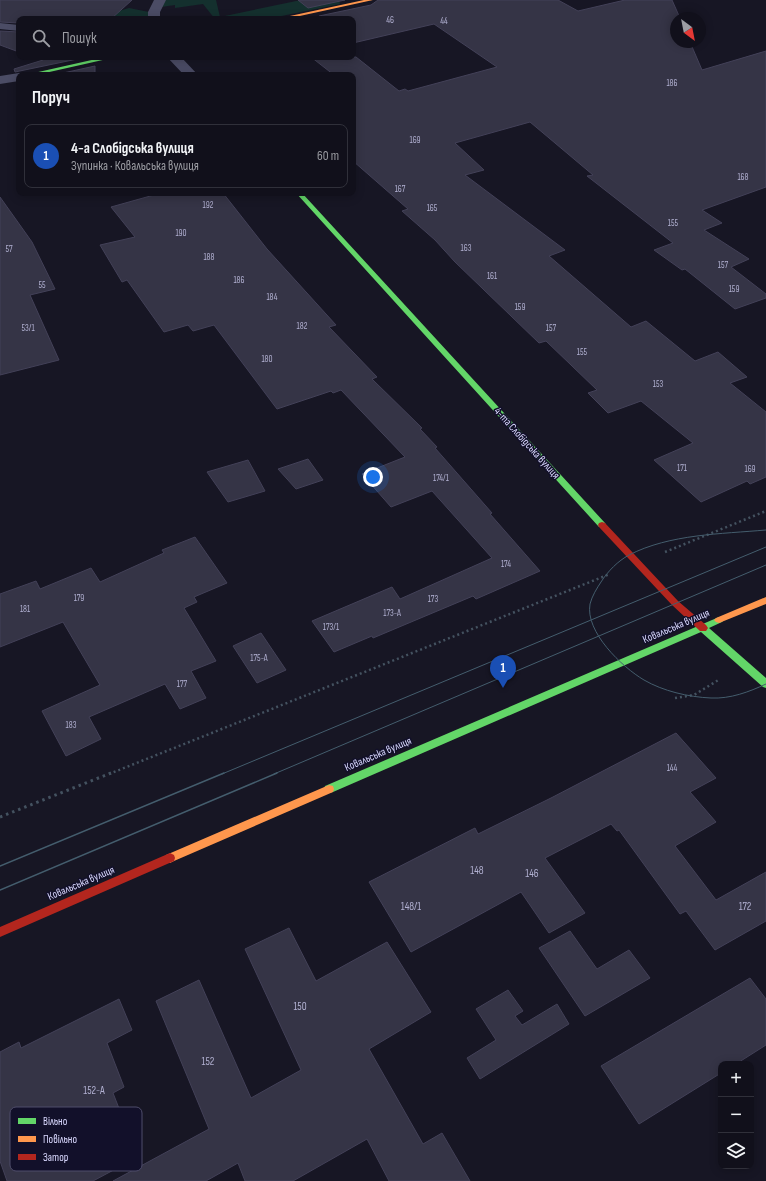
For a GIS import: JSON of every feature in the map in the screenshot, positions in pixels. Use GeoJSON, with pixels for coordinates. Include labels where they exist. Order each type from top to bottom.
{"type":"FeatureCollection","features":[{"type":"Feature","properties":{"kind":"street"},"geometry":{"type":"LineString","coordinates":[[154,16],[154,12],[160,0]]}},
{"type":"Feature","properties":{"kind":"street"},"geometry":{"type":"LineString","coordinates":[[294,16],[371,0]]}},
{"type":"Feature","properties":{"kind":"street"},"geometry":{"type":"LineString","coordinates":[[42,72],[98,60]]}},
{"type":"Feature","properties":{"kind":"street"},"geometry":{"type":"LineString","coordinates":[[177,60],[188,72]]}},
{"type":"Feature","properties":{"kind":"street"},"geometry":{"type":"LineString","coordinates":[[0,80],[16,77]]}},
{"type":"Feature","properties":{"kind":"street","name":"4-та Слобідська вулиця"},"geometry":{"type":"LineString","coordinates":[[301,196],[637,563],[702,628],[766,684]]}},
{"type":"Feature","properties":{"kind":"street","name":"Ковальська вулиця"},"geometry":{"type":"LineString","coordinates":[[0,932],[766,600]]}},
{"type":"Feature","properties":{"kind":"lane"},"geometry":{"type":"LineString","coordinates":[[0,26],[16,28]]}},
{"type":"Feature","properties":{"kind":"path"},"geometry":{"type":"LineString","coordinates":[[0,817],[766,511]]}},
{"type":"Feature","properties":{"kind":"green space"},"geometry":{"type":"Polygon","coordinates":[[[164,0],[216,0],[220,16],[213,16],[203,4],[175,8],[175,5],[161,7],[164,0]]]}},
{"type":"Feature","properties":{"kind":"green space"},"geometry":{"type":"Polygon","coordinates":[[[301,0],[339,0],[340,4],[282,16],[225,16],[301,0]]]}},
{"type":"Feature","properties":{"kind":"green space"},"geometry":{"type":"Polygon","coordinates":[[[129,8],[149,12],[148,16],[113,16],[119,11],[129,8]]]}},
{"type":"Feature","properties":{"kind":"building"},"geometry":{"type":"Polygon","coordinates":[[[0,0],[132,0],[114,16],[16,16],[16,23],[0,22],[0,0]]]}},
{"type":"Feature","properties":{"kind":"building"},"geometry":{"type":"Polygon","coordinates":[[[298,0],[345,0],[308,8],[298,0]]]}},
{"type":"Feature","properties":{"kind":"building"},"geometry":{"type":"Polygon","coordinates":[[[378,0],[558,0],[578,11],[625,0],[672,0],[677,12],[670,12],[670,48],[693,48],[702,70],[766,51],[766,187],[702,210],[722,223],[704,230],[749,259],[731,267],[766,294],[766,298],[735,309],[685,269],[682,270],[654,250],[673,243],[587,176],[593,175],[530,122],[455,143],[484,170],[465,175],[565,250],[549,256],[631,327],[646,321],[695,361],[718,352],[747,377],[730,383],[766,412],[766,477],[750,484],[747,481],[701,502],[654,460],[693,443],[641,401],[608,413],[588,393],[597,390],[546,341],[539,343],[455,262],[435,240],[402,211],[408,209],[356,164],[356,72],[330,72],[315,60],[356,60],[356,57],[399,91],[405,89],[408,91],[497,67],[434,24],[356,42],[356,16],[319,16],[371,5],[378,0]]]}},
{"type":"Feature","properties":{"kind":"building"},"geometry":{"type":"Polygon","coordinates":[[[0,31],[16,32],[16,51],[0,45],[0,31]]]}},
{"type":"Feature","properties":{"kind":"building"},"geometry":{"type":"Polygon","coordinates":[[[43,60],[73,60],[15,72],[14,69],[43,60]]]}},
{"type":"Feature","properties":{"kind":"building"},"geometry":{"type":"Polygon","coordinates":[[[95,66],[95,72],[68,72],[95,66]]]}},
{"type":"Feature","properties":{"kind":"building"},"geometry":{"type":"Polygon","coordinates":[[[150,196],[225,196],[267,249],[336,325],[329,327],[377,377],[372,379],[422,428],[420,429],[437,447],[435,448],[540,571],[476,599],[473,596],[373,638],[372,636],[334,652],[312,621],[392,587],[400,599],[492,558],[432,491],[391,507],[362,474],[405,457],[341,390],[333,393],[331,391],[277,409],[214,325],[193,331],[188,325],[164,332],[127,280],[122,282],[100,245],[135,237],[111,207],[150,196]]]}},
{"type":"Feature","properties":{"kind":"building"},"geometry":{"type":"Polygon","coordinates":[[[0,197],[32,242],[55,289],[30,295],[59,360],[0,375],[0,197]]]}},
{"type":"Feature","properties":{"kind":"building"},"geometry":{"type":"Polygon","coordinates":[[[308,459],[323,480],[296,489],[278,469],[308,459]]]}},
{"type":"Feature","properties":{"kind":"building"},"geometry":{"type":"Polygon","coordinates":[[[248,460],[265,491],[228,502],[207,472],[248,460]]]}},
{"type":"Feature","properties":{"kind":"building"},"geometry":{"type":"Polygon","coordinates":[[[195,537],[227,583],[194,597],[197,602],[184,608],[216,661],[191,671],[206,698],[180,709],[165,684],[89,717],[101,739],[66,756],[42,711],[100,685],[63,622],[0,647],[0,594],[36,581],[40,589],[91,568],[100,582],[164,553],[162,550],[195,537]]]}},
{"type":"Feature","properties":{"kind":"building"},"geometry":{"type":"Polygon","coordinates":[[[261,633],[286,670],[257,683],[233,646],[261,633]]]}},
{"type":"Feature","properties":{"kind":"building"},"geometry":{"type":"Polygon","coordinates":[[[676,733],[716,778],[690,792],[716,822],[675,846],[716,900],[766,872],[766,921],[715,950],[686,911],[680,914],[619,830],[617,831],[611,824],[545,858],[585,913],[549,933],[521,892],[411,952],[369,882],[475,828],[478,834],[676,733]]]}},
{"type":"Feature","properties":{"kind":"building"},"geometry":{"type":"Polygon","coordinates":[[[289,928],[316,981],[387,942],[431,1012],[369,1049],[423,1144],[442,1133],[470,1181],[389,1181],[367,1139],[293,1181],[245,1181],[238,1163],[206,1181],[113,1181],[131,1171],[142,1171],[142,1165],[209,1129],[156,1001],[199,980],[251,1098],[301,1070],[245,949],[289,928]]]}},
{"type":"Feature","properties":{"kind":"building"},"geometry":{"type":"Polygon","coordinates":[[[570,931],[597,969],[629,950],[650,978],[585,1016],[539,948],[570,931]]]}},
{"type":"Feature","properties":{"kind":"building"},"geometry":{"type":"Polygon","coordinates":[[[750,978],[766,999],[766,1045],[741,1061],[718,1061],[718,1075],[639,1124],[601,1066],[750,978]]]}},
{"type":"Feature","properties":{"kind":"building"},"geometry":{"type":"Polygon","coordinates":[[[508,990],[523,1011],[515,1016],[522,1025],[557,1004],[569,1024],[480,1079],[467,1058],[496,1040],[476,1009],[508,990]]]}},
{"type":"Feature","properties":{"kind":"building"},"geometry":{"type":"Polygon","coordinates":[[[119,999],[132,1030],[107,1043],[124,1087],[113,1093],[118,1107],[10,1107],[10,1171],[112,1171],[93,1181],[7,1181],[0,1161],[0,1052],[19,1042],[21,1048],[119,999]]]}},
{"type":"Feature","properties":{"kind":"tram line"},"geometry":{"type":"LineString","coordinates":[[591,620],[590,604],[599,584],[621,560],[629,555],[645,548],[678,539],[714,534],[766,530]]}},
{"type":"Feature","properties":{"kind":"tram line"},"geometry":{"type":"LineString","coordinates":[[591,620],[766,547]]}},
{"type":"Feature","properties":{"kind":"tram line"},"geometry":{"type":"LineString","coordinates":[[599,636],[766,565]]}},
{"type":"Feature","properties":{"kind":"tram line"},"geometry":{"type":"LineString","coordinates":[[222,774],[591,620]]}},
{"type":"Feature","properties":{"kind":"tram line"},"geometry":{"type":"LineString","coordinates":[[591,620],[599,636]]}},
{"type":"Feature","properties":{"kind":"tram line"},"geometry":{"type":"LineString","coordinates":[[274,774],[599,636]]}},
{"type":"Feature","properties":{"kind":"tram line"},"geometry":{"type":"LineString","coordinates":[[599,636],[607,648],[626,667],[651,684],[667,690],[685,695],[718,698],[753,690],[766,684]]}},
{"type":"Feature","properties":{"kind":"tram line"},"geometry":{"type":"LineString","coordinates":[[0,866],[224,773]]}},
{"type":"Feature","properties":{"kind":"tram line"},"geometry":{"type":"LineString","coordinates":[[0,890],[277,773]]}},
{"type":"Feature","properties":{"kind":"traffic: fast"},"geometry":{"type":"LineString","coordinates":[[42,72],[99,60]]}},
{"type":"Feature","properties":{"kind":"traffic: fast"},"geometry":{"type":"LineString","coordinates":[[302,196],[602,525]]}},
{"type":"Feature","properties":{"kind":"traffic: fast"},"geometry":{"type":"LineString","coordinates":[[329,789],[719,620]]}},
{"type":"Feature","properties":{"kind":"traffic: fast"},"geometry":{"type":"LineString","coordinates":[[703,628],[766,684]]}},
{"type":"Feature","properties":{"kind":"traffic: slow"},"geometry":{"type":"LineString","coordinates":[[294,16],[371,0]]}},
{"type":"Feature","properties":{"kind":"traffic: slow"},"geometry":{"type":"LineString","coordinates":[[719,620],[766,600]]}},
{"type":"Feature","properties":{"kind":"traffic: slow"},"geometry":{"type":"LineString","coordinates":[[170,858],[329,789]]}},
{"type":"Feature","properties":{"kind":"traffic: jam"},"geometry":{"type":"LineString","coordinates":[[602,525],[675,603],[703,628]]}},
{"type":"Feature","properties":{"kind":"traffic: jam"},"geometry":{"type":"LineString","coordinates":[[0,932],[170,858]]}},
{"type":"Feature","properties":{"kind":"place","name":"4-а Слобідська вулиця"},"geometry":{"type":"Point","coordinates":[503,688]}}]}
